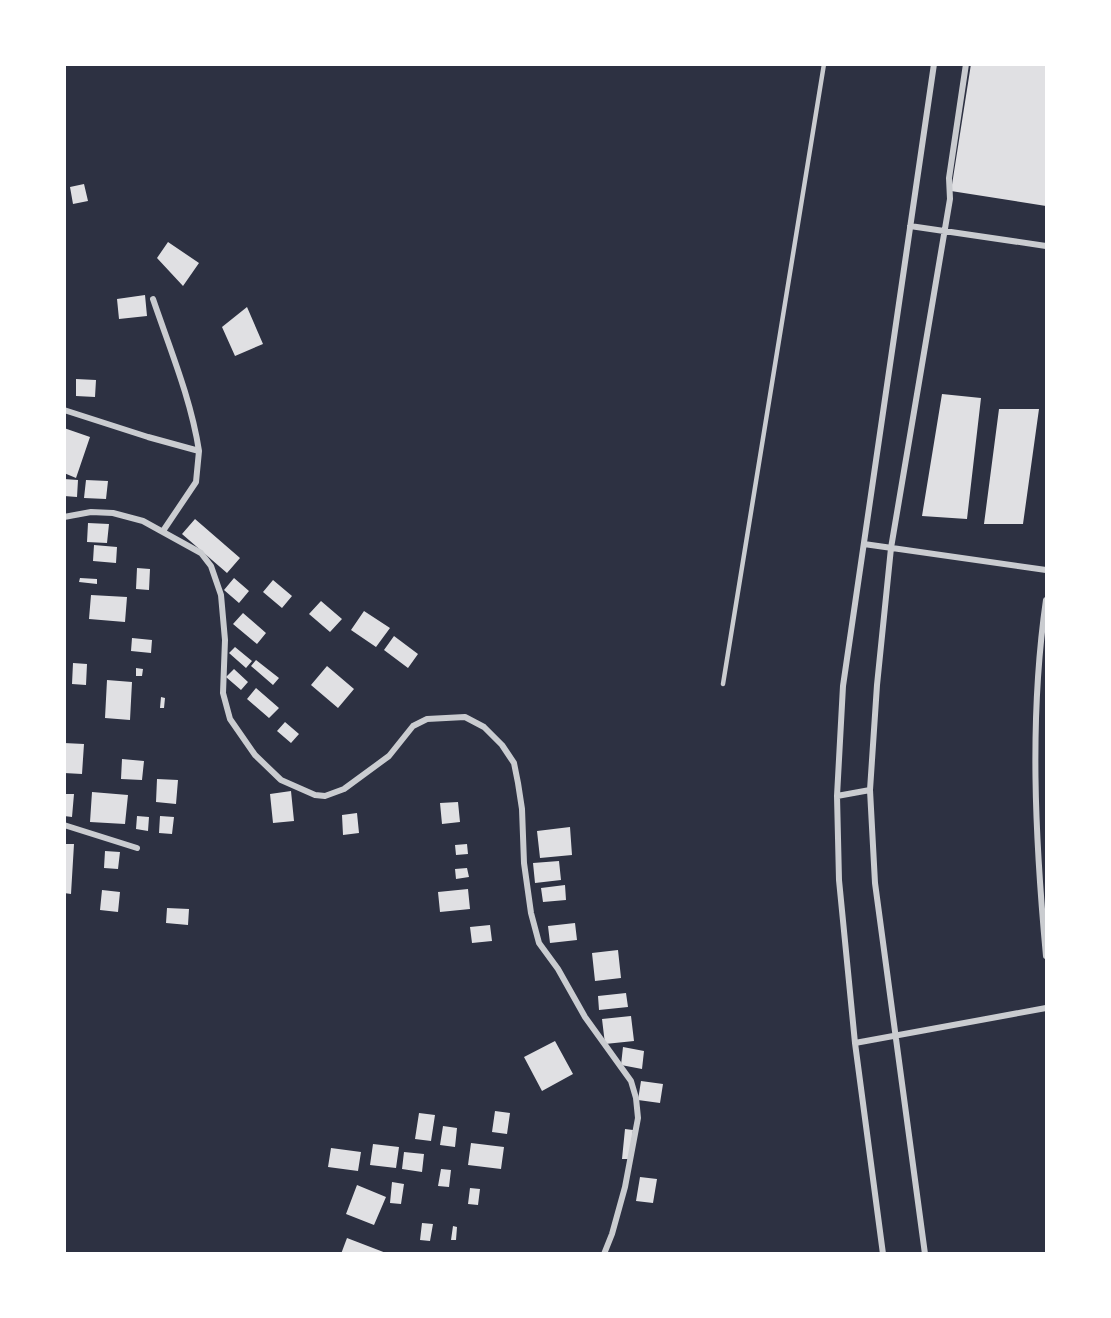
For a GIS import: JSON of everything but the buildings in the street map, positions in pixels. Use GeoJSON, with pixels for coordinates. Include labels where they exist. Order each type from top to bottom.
{"type":"FeatureCollection","features":[{"type":"Feature","properties":{"kind":"street"},"geometry":{"type":"LineString","coordinates":[[883,1254],[855,1043],[839,880],[837,796],[843,686],[934,64]]}},
{"type":"Feature","properties":{"kind":"street"},"geometry":{"type":"LineString","coordinates":[[925,1254],[875,883],[870,790],[877,685],[891,548],[950,199],[949,178],[966,64]]}},
{"type":"Feature","properties":{"kind":"street"},"geometry":{"type":"LineString","coordinates":[[910,226],[1047,246]]}},
{"type":"Feature","properties":{"kind":"street"},"geometry":{"type":"LineString","coordinates":[[153,299],[195,424],[199,451],[196,483],[163,531]]}},
{"type":"Feature","properties":{"kind":"street"},"geometry":{"type":"LineString","coordinates":[[64,410],[199,451]]}},
{"type":"Feature","properties":{"kind":"street"},"geometry":{"type":"LineString","coordinates":[[64,517],[91,512],[113,513],[144,521],[201,553],[211,566],[221,595],[225,640],[223,693],[230,718],[255,755],[280,780],[315,795],[325,796],[334,793],[352,784],[389,756],[413,726],[428,719],[465,717],[484,727],[502,745],[514,763],[522,809],[524,863],[531,913],[539,943],[558,969],[585,1017],[631,1082],[636,1098],[638,1118],[625,1187],[604,1254]]}},
{"type":"Feature","properties":{"kind":"street"},"geometry":{"type":"LineString","coordinates":[[864,544],[1047,570]]}},
{"type":"Feature","properties":{"kind":"street"},"geometry":{"type":"LineString","coordinates":[[1047,600],[1040,646],[1034,765],[1039,883],[1047,956]]}},
{"type":"Feature","properties":{"kind":"street"},"geometry":{"type":"LineString","coordinates":[[837,796],[870,790]]}},
{"type":"Feature","properties":{"kind":"street"},"geometry":{"type":"LineString","coordinates":[[64,825],[136,848]]}},
{"type":"Feature","properties":{"kind":"street"},"geometry":{"type":"LineString","coordinates":[[855,1043],[1047,1008]]}},
{"type":"Feature","properties":{"kind":"lane"},"geometry":{"type":"LineString","coordinates":[[723,684],[824,64]]}}]}
